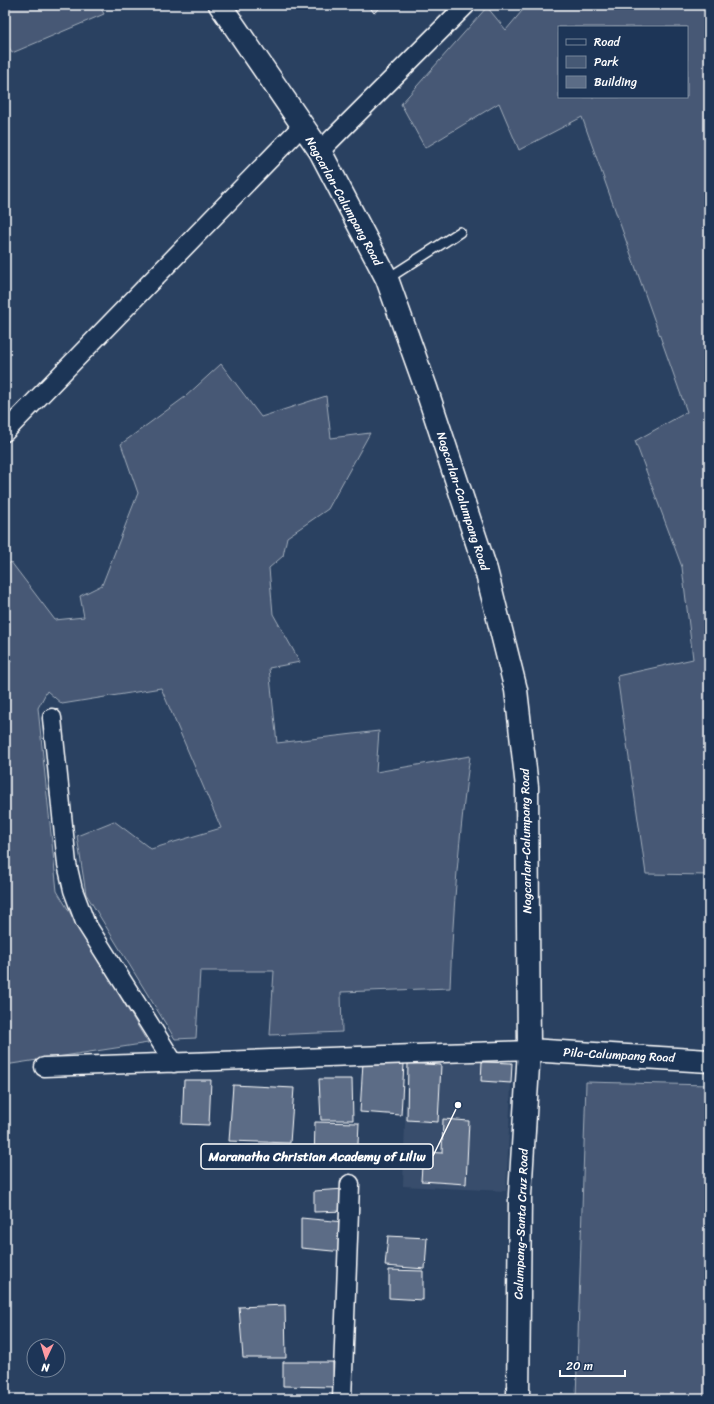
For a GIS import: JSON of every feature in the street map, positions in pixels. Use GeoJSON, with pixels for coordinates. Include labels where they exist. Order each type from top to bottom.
{"type":"FeatureCollection","features":[{"type":"Feature","properties":{"kind":"main road","name":"Nagcarlan-Calumpang Road"},"geometry":{"type":"LineString","coordinates":[[220,5],[320,151],[386,279],[426,388],[486,570],[516,690],[527,787],[528,1050]]}},
{"type":"Feature","properties":{"kind":"main road","name":"Pila-Calumpang Road"},"geometry":{"type":"LineString","coordinates":[[528,1050],[709,1061]]}},
{"type":"Feature","properties":{"kind":"main road","name":"Calumpang-Santa Cruz Road"},"geometry":{"type":"LineString","coordinates":[[518,1399],[520,1195],[528,1050]]}},
{"type":"Feature","properties":{"kind":"street"},"geometry":{"type":"LineString","coordinates":[[320,151],[466,5]]}},
{"type":"Feature","properties":{"kind":"street"},"geometry":{"type":"LineString","coordinates":[[5,432],[302,126]]}},
{"type":"Feature","properties":{"kind":"street"},"geometry":{"type":"LineString","coordinates":[[52,718],[67,864],[72,890],[85,922],[174,1062]]}},
{"type":"Feature","properties":{"kind":"street"},"geometry":{"type":"LineString","coordinates":[[44,1068],[528,1050]]}},
{"type":"Feature","properties":{"kind":"street"},"geometry":{"type":"LineString","coordinates":[[342,1399],[350,1184]]}},
{"type":"Feature","properties":{"kind":"lane"},"geometry":{"type":"LineString","coordinates":[[386,279],[460,232]]}},
{"type":"Feature","properties":{"kind":"shaded area"},"geometry":{"type":"Polygon","coordinates":[[[407,1058],[512,1063],[506,1191],[403,1186],[407,1058]]]}},
{"type":"Feature","properties":{"kind":"green space"},"geometry":{"type":"Polygon","coordinates":[[[5,5],[99,5],[104,14],[12,53],[5,40],[5,5]]]}},
{"type":"Feature","properties":{"kind":"green space"},"geometry":{"type":"Polygon","coordinates":[[[527,5],[709,5],[709,875],[646,874],[617,676],[693,659],[682,567],[635,441],[687,412],[582,117],[519,150],[499,103],[425,148],[401,104],[487,7],[506,30],[527,5]]]}},
{"type":"Feature","properties":{"kind":"green space"},"geometry":{"type":"Polygon","coordinates":[[[221,364],[261,417],[326,396],[331,438],[370,433],[328,509],[287,537],[283,556],[269,568],[273,614],[300,662],[269,668],[277,743],[379,731],[376,772],[470,756],[457,872],[450,988],[341,992],[342,1032],[270,1035],[274,971],[200,971],[196,1038],[175,1039],[86,894],[77,836],[114,821],[151,849],[221,828],[161,688],[62,704],[47,691],[38,708],[57,891],[148,1043],[5,1065],[5,666],[12,661],[5,647],[5,567],[11,562],[55,620],[84,617],[80,596],[102,585],[138,493],[121,444],[185,397],[221,364]]]}},
{"type":"Feature","properties":{"kind":"green space"},"geometry":{"type":"Polygon","coordinates":[[[586,1082],[709,1085],[709,1399],[576,1399],[586,1082]]]}},
{"type":"Feature","properties":{"kind":"building"},"geometry":{"type":"Polygon","coordinates":[[[368,5],[383,5],[374,13],[368,5]]]}},
{"type":"Feature","properties":{"kind":"building"},"geometry":{"type":"Polygon","coordinates":[[[363,1062],[404,1064],[401,1115],[360,1112],[363,1062]]]}},
{"type":"Feature","properties":{"kind":"building"},"geometry":{"type":"Polygon","coordinates":[[[482,1062],[512,1063],[511,1083],[481,1081],[482,1062]]]}},
{"type":"Feature","properties":{"kind":"building"},"geometry":{"type":"Polygon","coordinates":[[[408,1063],[441,1065],[438,1122],[407,1120],[408,1063]]]}},
{"type":"Feature","properties":{"kind":"building"},"geometry":{"type":"Polygon","coordinates":[[[319,1079],[352,1079],[353,1120],[321,1120],[319,1079]]]}},
{"type":"Feature","properties":{"kind":"building"},"geometry":{"type":"Polygon","coordinates":[[[184,1080],[211,1080],[209,1125],[182,1124],[184,1080]]]}},
{"type":"Feature","properties":{"kind":"building"},"geometry":{"type":"Polygon","coordinates":[[[233,1085],[294,1088],[290,1143],[229,1141],[233,1085]]]}},
{"type":"Feature","properties":{"kind":"building"},"geometry":{"type":"Polygon","coordinates":[[[443,1119],[469,1121],[466,1184],[421,1181],[423,1152],[442,1153],[443,1119]]]}},
{"type":"Feature","properties":{"kind":"building"},"geometry":{"type":"Polygon","coordinates":[[[315,1122],[359,1123],[357,1164],[314,1161],[315,1122]]]}},
{"type":"Feature","properties":{"kind":"building"},"geometry":{"type":"Polygon","coordinates":[[[345,1189],[346,1211],[314,1212],[314,1191],[345,1189]]]}},
{"type":"Feature","properties":{"kind":"building"},"geometry":{"type":"Polygon","coordinates":[[[301,1218],[344,1222],[343,1252],[301,1248],[301,1218]]]}},
{"type":"Feature","properties":{"kind":"building"},"geometry":{"type":"Polygon","coordinates":[[[388,1236],[427,1238],[425,1269],[385,1266],[388,1236]]]}},
{"type":"Feature","properties":{"kind":"building"},"geometry":{"type":"Polygon","coordinates":[[[389,1270],[423,1271],[423,1300],[389,1298],[389,1270]]]}},
{"type":"Feature","properties":{"kind":"building"},"geometry":{"type":"Polygon","coordinates":[[[285,1305],[286,1358],[243,1358],[239,1307],[285,1305]]]}},
{"type":"Feature","properties":{"kind":"building"},"geometry":{"type":"Polygon","coordinates":[[[283,1362],[333,1362],[334,1387],[283,1386],[283,1362]]]}},
{"type":"Feature","properties":{"kind":"place","name":"Maranatha Christian Academy of Liliw"},"geometry":{"type":"Point","coordinates":[458,1105]}}]}
